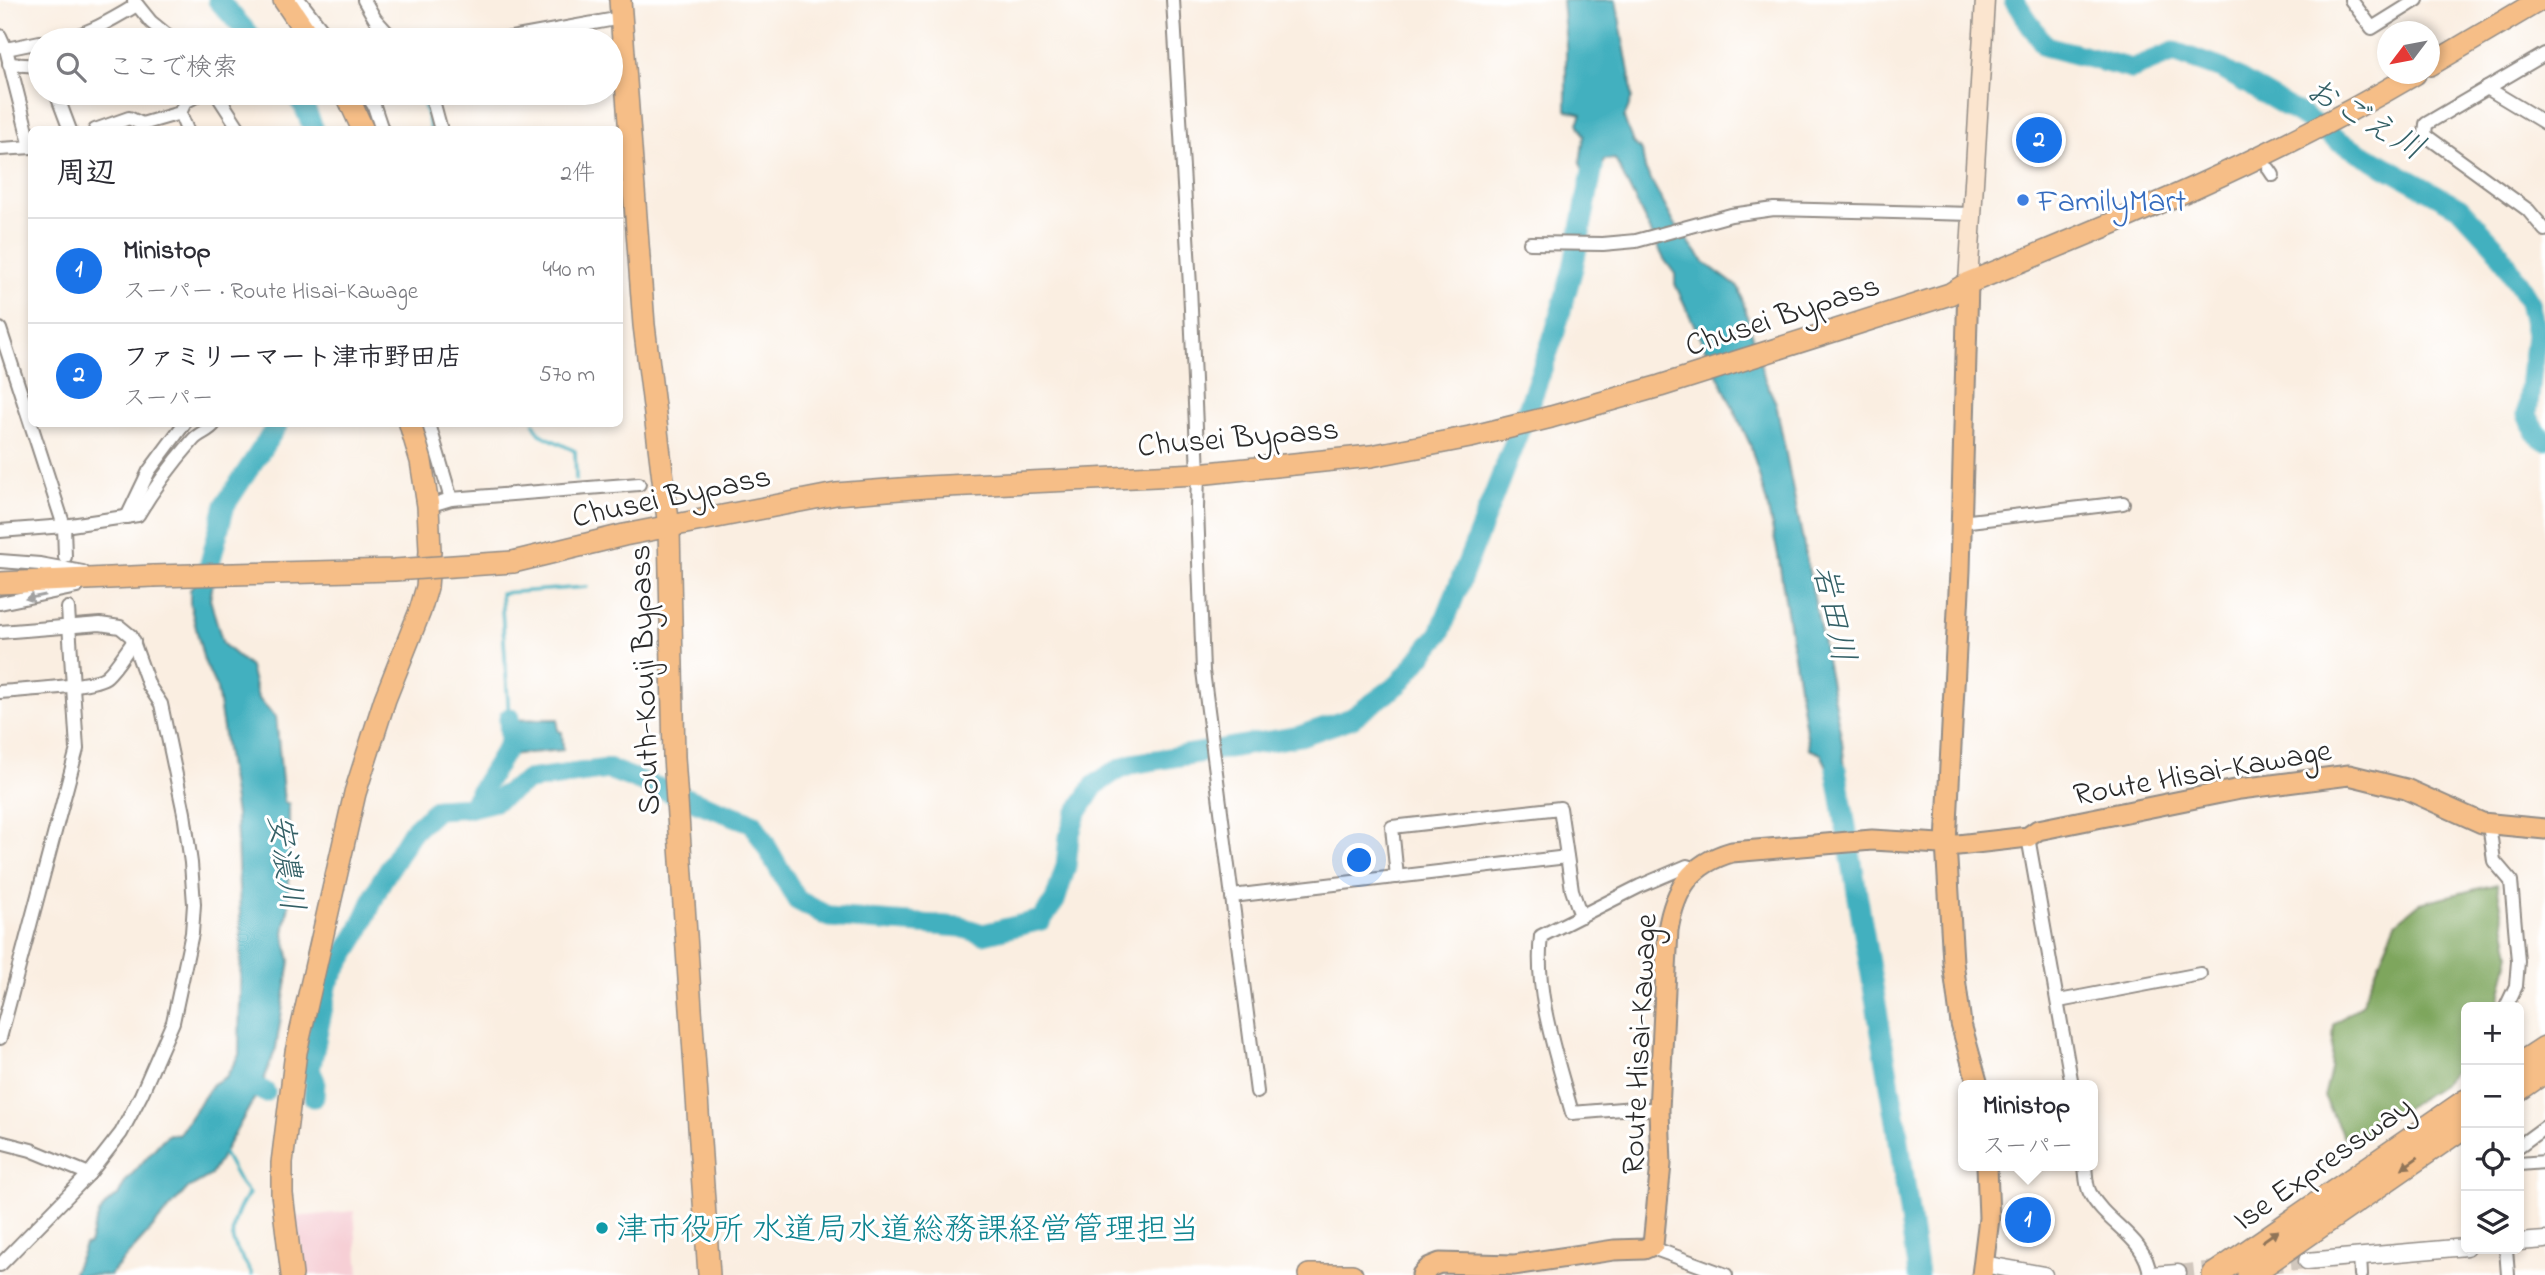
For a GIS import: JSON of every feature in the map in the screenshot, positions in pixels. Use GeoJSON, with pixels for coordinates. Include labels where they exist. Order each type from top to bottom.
{"type":"FeatureCollection","features":[{"type":"Feature","properties":{"kind":"highway"},"geometry":{"type":"LineString","coordinates":[[284,0],[303,28]]}},
{"type":"Feature","properties":{"kind":"highway"},"geometry":{"type":"LineString","coordinates":[[2440,59],[2540,0]]}},
{"type":"Feature","properties":{"kind":"highway","name":"South-Kouji Bypass"},"geometry":{"type":"LineString","coordinates":[[621,9],[622,28]]}},
{"type":"Feature","properties":{"kind":"highway","name":"South-Kouji Bypass"},"geometry":{"type":"LineString","coordinates":[[623,36],[644,325],[669,528],[674,757],[709,1275]]}},
{"type":"Feature","properties":{"kind":"highway","name":"Chusei Bypass"},"geometry":{"type":"LineString","coordinates":[[0,583],[394,570],[513,562],[589,542],[836,494],[1198,474],[1371,456],[1470,437],[1660,386],[1950,294],[1968,283],[2124,220],[2273,164],[2397,84]]}},
{"type":"Feature","properties":{"kind":"highway"},"geometry":{"type":"LineString","coordinates":[[352,105],[361,126]]}},
{"type":"Feature","properties":{"kind":"highway"},"geometry":{"type":"LineString","coordinates":[[292,1275],[282,1194],[282,1163],[296,1052],[355,793],[385,699],[427,587],[430,551],[428,506],[421,461],[411,427]]}},
{"type":"Feature","properties":{"kind":"highway"},"geometry":{"type":"LineString","coordinates":[[2524,1062],[2545,1048]]}},
{"type":"Feature","properties":{"kind":"highway"},"geometry":{"type":"LineString","coordinates":[[2524,1086],[2545,1071]]}},
{"type":"Feature","properties":{"kind":"highway","name":"Ise Expressway"},"geometry":{"type":"LineString","coordinates":[[2214,1275],[2461,1104]]}},
{"type":"Feature","properties":{"kind":"highway","name":"Ise Expressway"},"geometry":{"type":"LineString","coordinates":[[2249,1275],[2462,1128]]}},
{"type":"Feature","properties":{"kind":"highway"},"geometry":{"type":"LineString","coordinates":[[1309,1275],[1352,1275]]}},
{"type":"Feature","properties":{"kind":"main road"},"geometry":{"type":"LineString","coordinates":[[1977,1080],[1961,1024],[1953,962],[1946,844],[1961,522],[1968,283],[1985,1]]}},
{"type":"Feature","properties":{"kind":"main road","name":"Route Hisai-Kawage"},"geometry":{"type":"LineString","coordinates":[[1653,1245],[1661,1164],[1659,1110],[1668,930],[1677,897],[1695,869],[1714,858],[1732,852],[1872,840],[1958,845],[2028,837],[2038,830],[2240,789],[2349,775],[2406,789],[2482,823],[2545,829]]}},
{"type":"Feature","properties":{"kind":"main road"},"geometry":{"type":"LineString","coordinates":[[1982,1270],[1989,1218],[1987,1171]]}},
{"type":"Feature","properties":{"kind":"main road"},"geometry":{"type":"LineString","coordinates":[[1422,1275],[1430,1267],[1440,1263],[1514,1265],[1614,1250],[1644,1249],[1653,1245]]}},
{"type":"Feature","properties":{"kind":"street"},"geometry":{"type":"LineString","coordinates":[[299,0],[321,28]]}},
{"type":"Feature","properties":{"kind":"street"},"geometry":{"type":"LineString","coordinates":[[364,0],[383,28]]}},
{"type":"Feature","properties":{"kind":"street"},"geometry":{"type":"LineString","coordinates":[[1173,0],[1198,474],[1203,671],[1257,1092]]}},
{"type":"Feature","properties":{"kind":"street"},"geometry":{"type":"LineString","coordinates":[[2351,0],[2371,28],[2417,0]]}},
{"type":"Feature","properties":{"kind":"street"},"geometry":{"type":"LineString","coordinates":[[96,28],[111,22],[136,2],[155,28]]}},
{"type":"Feature","properties":{"kind":"street"},"geometry":{"type":"LineString","coordinates":[[547,28],[621,9]]}},
{"type":"Feature","properties":{"kind":"street"},"geometry":{"type":"LineString","coordinates":[[151,22],[158,28]]}},
{"type":"Feature","properties":{"kind":"street"},"geometry":{"type":"LineString","coordinates":[[0,36],[6,49],[28,136]]}},
{"type":"Feature","properties":{"kind":"street"},"geometry":{"type":"LineString","coordinates":[[6,49],[28,45]]}},
{"type":"Feature","properties":{"kind":"street"},"geometry":{"type":"LineString","coordinates":[[2545,54],[2426,124],[2425,135],[2528,210],[2545,229]]}},
{"type":"Feature","properties":{"kind":"street"},"geometry":{"type":"LineString","coordinates":[[9,64],[28,65]]}},
{"type":"Feature","properties":{"kind":"street"},"geometry":{"type":"LineString","coordinates":[[2487,88],[2545,123]]}},
{"type":"Feature","properties":{"kind":"street"},"geometry":{"type":"LineString","coordinates":[[61,105],[68,126]]}},
{"type":"Feature","properties":{"kind":"street"},"geometry":{"type":"LineString","coordinates":[[184,105],[180,113],[185,126]]}},
{"type":"Feature","properties":{"kind":"street"},"geometry":{"type":"LineString","coordinates":[[224,105],[237,126]]}},
{"type":"Feature","properties":{"kind":"street"},"geometry":{"type":"LineString","coordinates":[[373,105],[381,126]]}},
{"type":"Feature","properties":{"kind":"street"},"geometry":{"type":"LineString","coordinates":[[434,105],[440,126]]}},
{"type":"Feature","properties":{"kind":"street"},"geometry":{"type":"LineString","coordinates":[[106,126],[129,118],[142,124],[180,113]]}},
{"type":"Feature","properties":{"kind":"street"},"geometry":{"type":"LineString","coordinates":[[0,149],[28,147]]}},
{"type":"Feature","properties":{"kind":"street"},"geometry":{"type":"LineString","coordinates":[[1530,243],[1603,244],[1642,240],[1731,215],[1774,209],[1973,214]]}},
{"type":"Feature","properties":{"kind":"street"},"geometry":{"type":"LineString","coordinates":[[0,329],[28,412]]}},
{"type":"Feature","properties":{"kind":"street"},"geometry":{"type":"LineString","coordinates":[[33,427],[64,526],[65,556]]}},
{"type":"Feature","properties":{"kind":"street"},"geometry":{"type":"LineString","coordinates":[[127,517],[149,471],[182,427]]}},
{"type":"Feature","properties":{"kind":"street"},"geometry":{"type":"LineString","coordinates":[[0,531],[64,526],[138,515],[178,457],[198,434],[212,427]]}},
{"type":"Feature","properties":{"kind":"street"},"geometry":{"type":"LineString","coordinates":[[430,427],[451,499]]}},
{"type":"Feature","properties":{"kind":"street"},"geometry":{"type":"LineString","coordinates":[[428,506],[451,499],[639,484]]}},
{"type":"Feature","properties":{"kind":"street"},"geometry":{"type":"LineString","coordinates":[[1961,522],[2123,503]]}},
{"type":"Feature","properties":{"kind":"street"},"geometry":{"type":"LineString","coordinates":[[0,561],[40,564],[118,578]]}},
{"type":"Feature","properties":{"kind":"street"},"geometry":{"type":"LineString","coordinates":[[0,603],[118,578]]}},
{"type":"Feature","properties":{"kind":"street"},"geometry":{"type":"LineString","coordinates":[[0,1038],[77,749],[68,608]]}},
{"type":"Feature","properties":{"kind":"street"},"geometry":{"type":"LineString","coordinates":[[0,632],[100,624],[120,627],[134,641],[149,686],[161,704],[184,813],[193,890],[192,933],[173,1022],[157,1063],[121,1133],[89,1174],[1,1261]]}},
{"type":"Feature","properties":{"kind":"street"},"geometry":{"type":"LineString","coordinates":[[0,692],[94,683],[106,678],[134,641]]}},
{"type":"Feature","properties":{"kind":"street"},"geometry":{"type":"LineString","coordinates":[[1398,877],[1392,827],[1560,808],[1572,890],[1581,916]]}},
{"type":"Feature","properties":{"kind":"street"},"geometry":{"type":"LineString","coordinates":[[2490,824],[2494,861],[2511,881],[2518,961],[2516,986],[2508,1002]]}},
{"type":"Feature","properties":{"kind":"street"},"geometry":{"type":"LineString","coordinates":[[2028,837],[2071,1080]]}},
{"type":"Feature","properties":{"kind":"street"},"geometry":{"type":"LineString","coordinates":[[1232,895],[1567,857]]}},
{"type":"Feature","properties":{"kind":"street"},"geometry":{"type":"LineString","coordinates":[[1659,1110],[1634,1108],[1572,1113],[1554,1052],[1539,956],[1541,936],[1640,886],[1687,866],[1695,869]]}},
{"type":"Feature","properties":{"kind":"street"},"geometry":{"type":"LineString","coordinates":[[2059,1002],[2200,974]]}},
{"type":"Feature","properties":{"kind":"street"},"geometry":{"type":"LineString","coordinates":[[2524,1142],[2545,1127]]}},
{"type":"Feature","properties":{"kind":"street"},"geometry":{"type":"LineString","coordinates":[[0,1142],[32,1150],[89,1174]]}},
{"type":"Feature","properties":{"kind":"street"},"geometry":{"type":"LineString","coordinates":[[2524,1164],[2545,1162]]}},
{"type":"Feature","properties":{"kind":"street"},"geometry":{"type":"LineString","coordinates":[[2086,1171],[2089,1192],[2111,1219],[2141,1248],[2151,1275],[2178,1273]]}},
{"type":"Feature","properties":{"kind":"street"},"geometry":{"type":"LineString","coordinates":[[2524,1242],[2545,1240]]}},
{"type":"Feature","properties":{"kind":"street"},"geometry":{"type":"LineString","coordinates":[[1653,1245],[1658,1250],[1726,1275]]}},
{"type":"Feature","properties":{"kind":"street"},"geometry":{"type":"LineString","coordinates":[[2307,1261],[2461,1247]]}},
{"type":"Feature","properties":{"kind":"street"},"geometry":{"type":"LineString","coordinates":[[2506,1254],[2508,1275]]}},
{"type":"Feature","properties":{"kind":"street"},"geometry":{"type":"LineString","coordinates":[[2360,1256],[2361,1275]]}},
{"type":"Feature","properties":{"kind":"street"},"geometry":{"type":"LineString","coordinates":[[1982,1270],[2044,1275]]}},
{"type":"Feature","properties":{"kind":"shaded area"},"geometry":{"type":"Polygon","coordinates":[[[354,1211],[359,1275],[306,1275],[296,1217],[354,1211]]]}},
{"type":"Feature","properties":{"kind":"green space"},"geometry":{"type":"Polygon","coordinates":[[[2497,884],[2510,954],[2499,1002],[2461,1002],[2461,1064],[2443,1084],[2348,1145],[2324,1097],[2331,1069],[2334,1024],[2361,1005],[2396,923],[2420,903],[2497,884]]]}},
{"type":"Feature","properties":{"kind":"water"},"geometry":{"type":"Polygon","coordinates":[[[1562,0],[1616,0],[1631,83],[1632,98],[1624,118],[1633,143],[1642,151],[1645,169],[1673,221],[1704,262],[1739,288],[1765,380],[1776,403],[1842,741],[1850,814],[1821,754],[1809,749],[1778,555],[1767,504],[1750,444],[1675,284],[1675,274],[1664,259],[1615,159],[1604,160],[1581,206],[1584,173],[1580,163],[1584,136],[1578,123],[1582,114],[1566,110],[1566,46],[1562,0]]]}},
{"type":"Feature","properties":{"kind":"water"},"geometry":{"type":"Polygon","coordinates":[[[222,535],[210,599],[223,644],[250,667],[258,698],[276,717],[284,802],[289,804],[289,904],[284,933],[290,961],[276,1048],[262,1085],[211,1175],[187,1189],[110,1275],[72,1275],[106,1204],[118,1196],[125,1182],[163,1139],[169,1134],[178,1135],[213,1084],[226,1077],[239,1055],[241,939],[236,815],[217,689],[204,661],[190,604],[190,590],[222,535]]]}},
{"type":"Feature","properties":{"kind":"water"},"geometry":{"type":"Polygon","coordinates":[[[558,719],[563,750],[507,755],[500,772],[492,766],[503,738],[502,720],[558,719]]]}},
{"type":"Feature","properties":{"kind":"waterway","name":"安濃川"},"geometry":{"type":"LineString","coordinates":[[218,0],[243,28]]}},
{"type":"Feature","properties":{"kind":"waterway","name":"おごえ川"},"geometry":{"type":"LineString","coordinates":[[2014,0],[2045,46],[2132,69],[2174,52],[2222,69],[2301,115],[2339,141],[2460,208],[2496,247],[2529,301],[2536,334],[2527,415],[2538,435],[2545,440]]}},
{"type":"Feature","properties":{"kind":"waterway","name":"安濃川"},"geometry":{"type":"LineString","coordinates":[[303,105],[312,126]]}},
{"type":"Feature","properties":{"kind":"waterway"},"geometry":{"type":"LineString","coordinates":[[424,105],[430,126]]}},
{"type":"Feature","properties":{"kind":"waterway"},"geometry":{"type":"LineString","coordinates":[[471,807],[495,801],[528,780],[608,769],[753,823],[797,900],[829,917],[961,927],[983,934],[1041,920],[1055,901],[1066,866],[1069,837],[1076,814],[1094,786],[1112,773],[1132,764],[1300,736],[1352,718],[1399,684],[1440,633],[1555,332],[1573,268],[1593,167]]}},
{"type":"Feature","properties":{"kind":"waterway","name":"安濃川"},"geometry":{"type":"LineString","coordinates":[[207,575],[225,505],[276,427]]}},
{"type":"Feature","properties":{"kind":"waterway"},"geometry":{"type":"LineString","coordinates":[[536,427],[540,434],[575,451],[576,480]]}},
{"type":"Feature","properties":{"kind":"waterway"},"geometry":{"type":"LineString","coordinates":[[509,718],[501,593],[587,587]]}},
{"type":"Feature","properties":{"kind":"waterway"},"geometry":{"type":"LineString","coordinates":[[314,1097],[315,1081],[310,1070],[328,982],[358,933],[381,882],[411,833],[437,809],[471,807],[510,743],[509,718]]}},
{"type":"Feature","properties":{"kind":"waterway","name":"岩田川"},"geometry":{"type":"LineString","coordinates":[[1836,769],[1897,1127],[1918,1275]]}},
{"type":"Feature","properties":{"kind":"waterway"},"geometry":{"type":"LineString","coordinates":[[246,1082],[265,1092]]}},
{"type":"Feature","properties":{"kind":"waterway"},"geometry":{"type":"LineString","coordinates":[[222,1150],[249,1194],[236,1216],[232,1235],[252,1275]]}},
{"type":"Feature","properties":{"kind":"tunnel"},"geometry":{"type":"LineString","coordinates":[[2267,1265],[2307,1261]]}},
{"type":"Feature","properties":{"kind":"tunnel"},"geometry":{"type":"LineString","coordinates":[[2178,1273],[2224,1268]]}},
{"type":"Feature","properties":{"kind":"place","name":"ファミリーマート津市野田店"},"geometry":{"type":"Point","coordinates":[2039,140]}},
{"type":"Feature","properties":{"kind":"place","name":"FamilyMart"},"geometry":{"type":"Point","coordinates":[2023,200]}},
{"type":"Feature","properties":{"kind":"place","name":"Ministop"},"geometry":{"type":"Point","coordinates":[2028,1220]}},
{"type":"Feature","properties":{"kind":"place","name":"津市役所 水道局水道総務課経営管理担当"},"geometry":{"type":"Point","coordinates":[602,1228]}}]}
